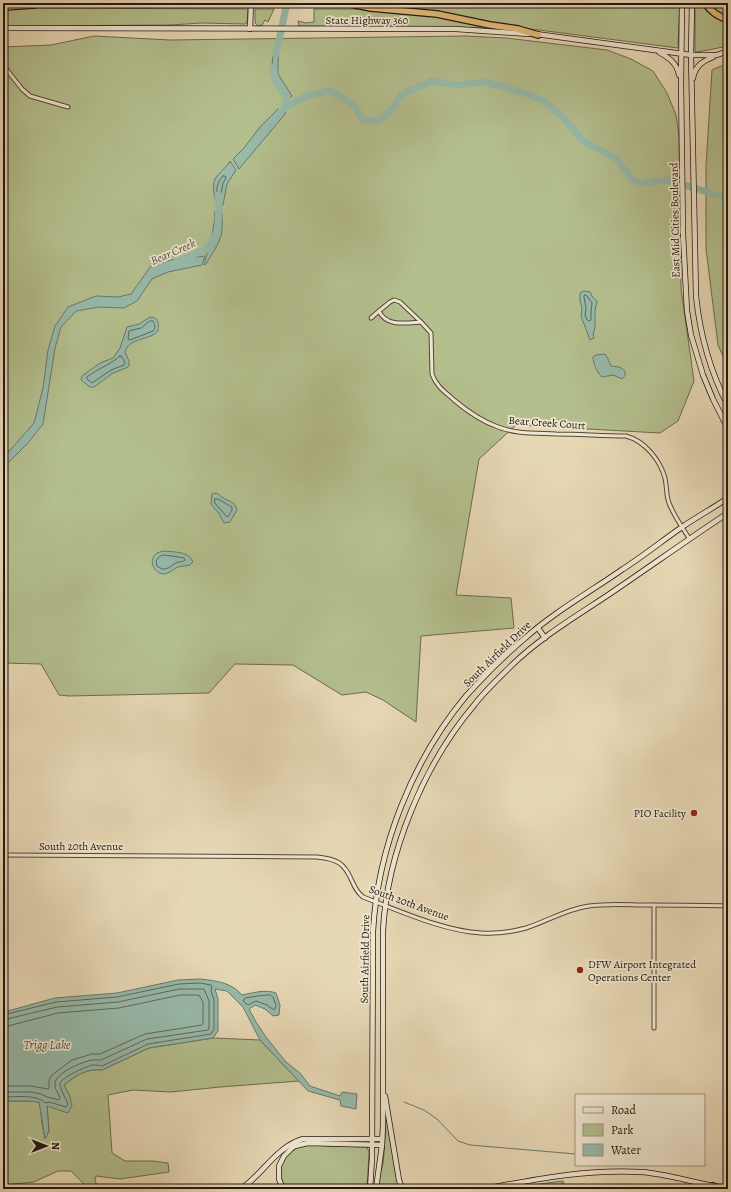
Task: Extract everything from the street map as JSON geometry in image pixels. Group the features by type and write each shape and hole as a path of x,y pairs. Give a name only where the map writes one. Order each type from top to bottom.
{"highway":[{"path":"3,8 41,3"},
{"path":"346,3 371,8 437,14 518,29 538,35"},
{"path":"705,3 712,12 728,20"}],"main road":[{"path":"250,28 251,3"},
{"name":"East Mid Cities Boulevard","path":"682,3 681,83 683,234 686,299 691,335 703,375 712,399 728,429"},
{"name":"East Mid Cities Boulevard","path":"692,3 691,99 696,296 702,337 712,370 728,406"},
{"name":"State Highway 360","path":"3,28 456,29 538,35 691,55 717,55 728,51"},
{"path":"657,51 676,65 681,83"},
{"path":"691,99 695,70 705,60 717,55"},
{"name":"South Airfield Drive","path":"370,1189 372,1142 373,931 376,902 383,864 400,809 410,786 431,747 466,696 525,638 552,616 728,498"},
{"name":"South Airfield Drive","path":"376,1189 382,1145 383,931 385,906 389,883 402,838 420,792 443,748 458,725 475,703 513,664 545,638 689,538 728,513"},
{"path":"538,628 545,638"},
{"path":"383,1078 399,1180 402,1189"},
{"path":"241,1189 285,1148 296,1141 303,1139 372,1142 382,1145"},
{"path":"283,1189 279,1179 280,1166 284,1156 295,1146 308,1143 372,1142 382,1139"},
{"path":"471,1189 486,1189 574,1174 615,1172 642,1172 665,1175 716,1188 728,1188"}],"street":[{"path":"3,65 22,89 30,96 68,107"},
{"name":"Bear Creek Court","path":"370,318 390,302 396,300 404,305 431,333 432,374 434,380 456,402 471,414 498,428 520,432 626,436 638,440 657,461 662,470 669,502 674,516 689,538"},
{"path":"379,311 383,318 391,322 421,322"},
{"name":"South 20th Avenue","path":"3,855 329,858 335,860 348,872 358,893 363,897 385,906 454,929 468,932 503,932 527,927 572,909 605,904 728,906"},
{"path":"654,905 654,1028"}],"green space":[{"path":"460,3 680,3 679,47 500,25 399,9 398,7"},
{"path":"695,3 703,3 728,22 728,46 695,51"},
{"path":"709,3 728,3 728,17 717,12"},
{"path":"3,9 248,9 247,23 245,24 202,23 170,25 3,26"},
{"path":"255,9 274,9 268,22 265,20 262,25 258,26 255,23"},
{"path":"314,9 353,9 428,15 481,25 481,28 299,26 298,21 306,23 314,22"},
{"path":"94,36 170,40 465,36 506,38 607,50 631,59 653,71 667,93 676,115 679,136 681,289 694,381 678,421 660,433 516,425 479,459 456,595 511,598 514,628 421,636 416,722 383,700 366,692 342,695 293,665 235,664 209,693 69,696 59,695 41,664 3,663 3,47 51,45"},
{"path":"728,63 728,367 718,345 706,249 706,166 712,70"},
{"path":"213,1038 260,1040 299,1081 171,1092 133,1090 108,1095 112,1153 125,1161 153,1161 168,1163 169,1172 120,1179 96,1176 95,1180 98,1189 89,1189 71,1171 58,1171 34,1182 3,1185 3,1101 40,1102 45,1138 49,1131 47,1106 70,1097 64,1085 77,1076 86,1071 102,1070 149,1048"},
{"path":"386,1116 401,1189 378,1189 384,1158"},
{"path":"304,1145 367,1147 369,1152 367,1189 286,1189 281,1178 282,1161 294,1148"},
{"path":"563,1181 564,1183 546,1189 501,1189"}],"water":[{"path":"275,45 279,47 278,74 292,96 288,99 273,74 272,64"},
{"path":"278,109 286,113 239,169 233,159 244,148 260,127"},
{"path":"230,161 236,170 227,184 223,205 216,203 214,182 217,176"},
{"path":"215,211 222,213 222,233 220,240 204,265 213,232"},
{"path":"205,256 202,265 168,272 152,279 137,301 124,308 99,307 76,311 61,327 55,348 43,424 28,443 3,468 3,458 34,423 43,388 48,350 55,326 68,307 96,296 118,297 131,294 151,266 171,260"},
{"path":"584,291 590,292 593,298 597,301 595,311 595,328 593,334 594,338 590,340 581,316 582,308 580,293"},
{"path":"150,317 157,320 158,331 150,336 135,341 127,347 125,352 129,361 129,366 113,373 94,387 90,387 81,380 82,376 100,363 113,358 120,348 127,327 139,324"},
{"path":"605,354 611,366 620,367 623,369 625,375 622,379 613,375 602,377 598,373 593,357 596,355"},
{"path":"216,493 236,507 237,510 230,522 224,523 218,512 211,504 212,494"},
{"path":"163,551 185,554 191,558 193,562 190,565 178,567 167,573 160,573 154,568 152,562 157,553"},
{"name":"Trigg Lake","path":"200,979 228,985 233,987 242,995 263,991 276,993 280,1005 279,1015 273,1016 265,1009 255,1005 249,1009 266,1037 286,1062 300,1073 310,1086 340,1096 342,1092 357,1094 356,1109 341,1106 340,1100 308,1091 260,1040 243,1007 227,991 215,989 218,999 218,1031 213,1038 149,1048 102,1070 86,1071 77,1076 64,1085 70,1097 72,1106 68,1113 47,1106 49,1131 45,1139 39,1102 3,1101 3,1011 4,1012 55,998 117,993 178,980"}],"waterway":[{"path":"276,54 287,3"},
{"path":"273,68 276,83 287,97 285,107"},
{"path":"276,118 285,107 307,96 330,91 353,104 363,120 379,121 393,108 402,94 432,81 458,85 484,82 509,88 543,100 565,119 583,141 617,159 632,180 642,183 668,180 728,199"},
{"name":"Bear Creek","path":"218,195 218,221"},
{"name":"Bear Creek","path":"176,262 207,249 215,235"},
{"path":"404,1102 424,1110 437,1119 458,1141 470,1145 575,1154"}],"place":[{"name":"PIO Facility","path":"694,813"},
{"name":"DFW Airport Integrated Operations Center","path":"580,970"}]}
